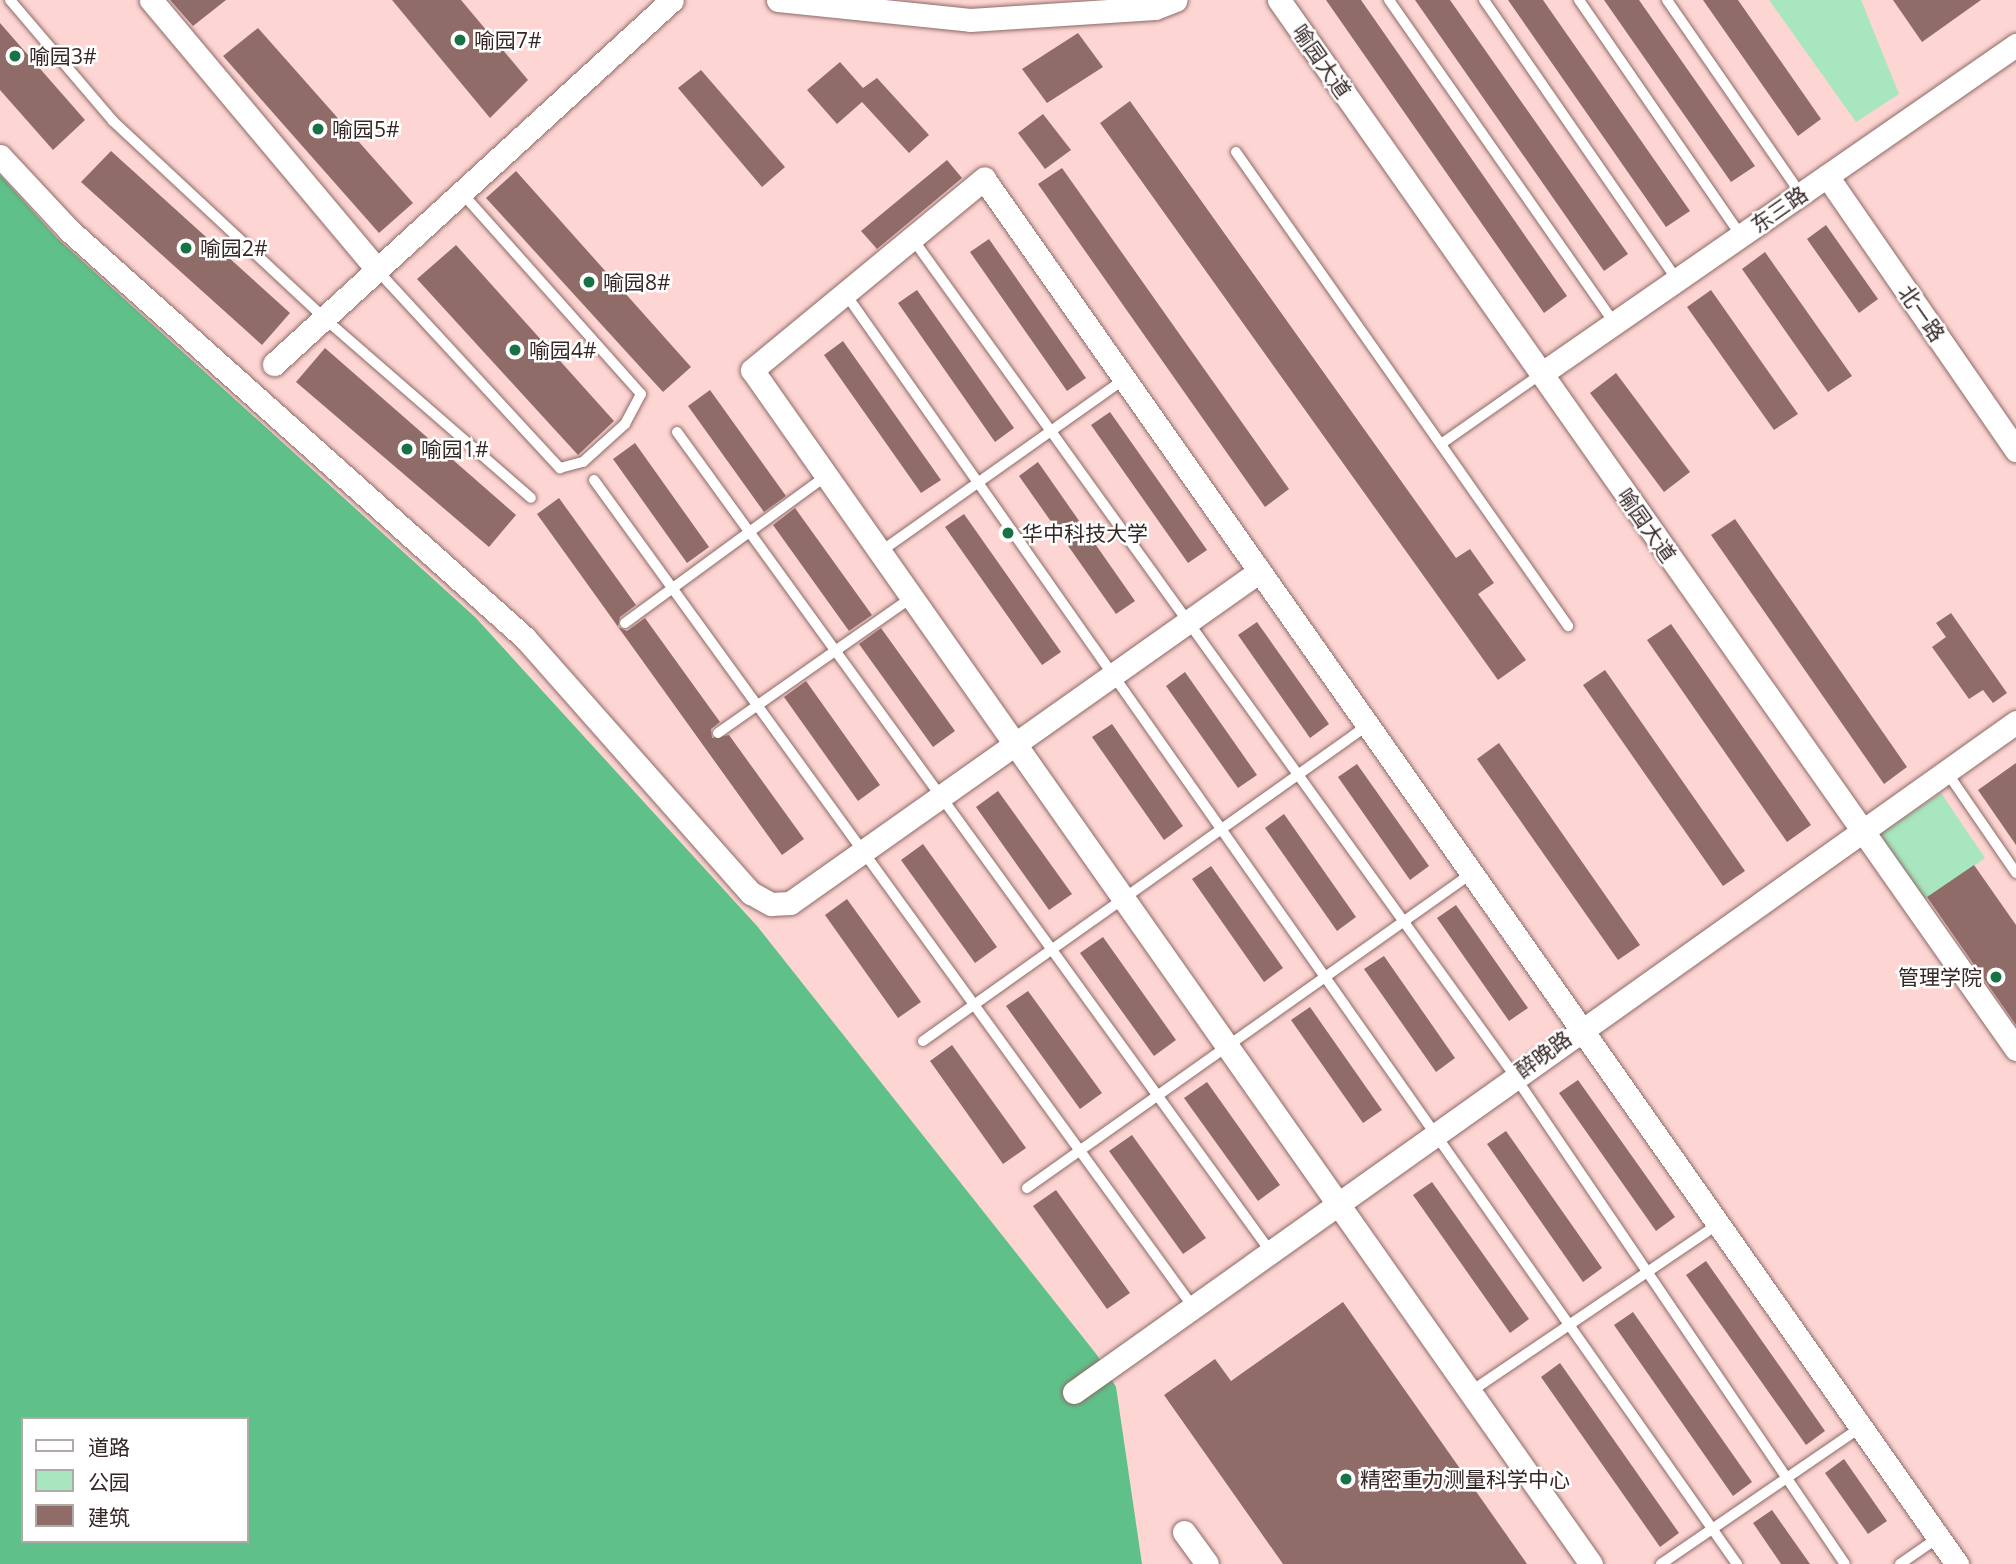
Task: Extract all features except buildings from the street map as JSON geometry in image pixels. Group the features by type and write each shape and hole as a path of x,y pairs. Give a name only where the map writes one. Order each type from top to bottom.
{"street":[{"path":"151,0 377,270"},
{"path":"274,365 672,0"},
{"path":"778,0 850,4 970,20 1036,9 1155,8 1176,0"},
{"name":"喻园大道","path":"1279,0 2016,1049"},
{"path":"1295,0 1298,27"},
{"name":"东三路","path":"1541,374 2016,45"},
{"path":"0,156 70,231 525,638 751,893 771,904 790,903 1260,572"},
{"name":"北一路","path":"1827,176 2016,450"},
{"path":"1591,1564 752,370 984,179 1957,1564"},
{"name":"醉晚路","path":"1074,1392 1580,1027 2016,722"},
{"path":"1184,1532 1207,1564"}],"lane":[{"path":"10,0 113,121 324,318 531,498"},
{"path":"1389,0 1614,323"},
{"path":"1484,0 1677,280"},
{"path":"1579,0 1741,236"},
{"path":"1667,0 1801,194"},
{"path":"1236,152 1568,626"},
{"path":"377,270 561,468 583,462 625,424 642,394 461,192"},
{"path":"912,238 1514,1075 1845,1564"},
{"path":"845,293 1737,1564"},
{"path":"1441,444 1541,374"},
{"path":"880,552 1124,379"},
{"path":"677,432 1270,1251"},
{"path":"625,623 826,476"},
{"path":"594,480 1193,1307"},
{"path":"718,733 912,597"},
{"path":"923,1041 1368,725"},
{"path":"1946,771 2016,873"},
{"path":"1027,1188 1472,873"},
{"path":"1470,1392 1718,1224"},
{"path":"1661,1564 1861,1427"},
{"path":"1900,1564 1939,1537"}],"shaded area":[{"name":"华中科技大学","path":"0,0 2016,0 2016,1564 393,1564 0,1066"}],"green space":[{"path":"1769,0 1861,0 1899,94 1856,122"},
{"path":"0,175 57,238 475,617 757,926 1097,1355 1116,1387 1142,1564 0,1564"},
{"path":"1941,793 1985,858 1924,900 1877,836"}],"place":[{"name":"喻园7#","path":"460,40"},
{"name":"喻园3#","path":"15,56"},
{"name":"喻园5#","path":"318,129"},
{"name":"喻园2#","path":"186,248"},
{"name":"喻园8#","path":"589,282"},
{"name":"喻园4#","path":"515,350"},
{"name":"喻园1#","path":"407,449"},
{"name":"华中科技大学","path":"1008,533"},
{"name":"管理学院","path":"1996,977"},
{"name":"精密重力测量科学中心","path":"1346,1479"}]}
